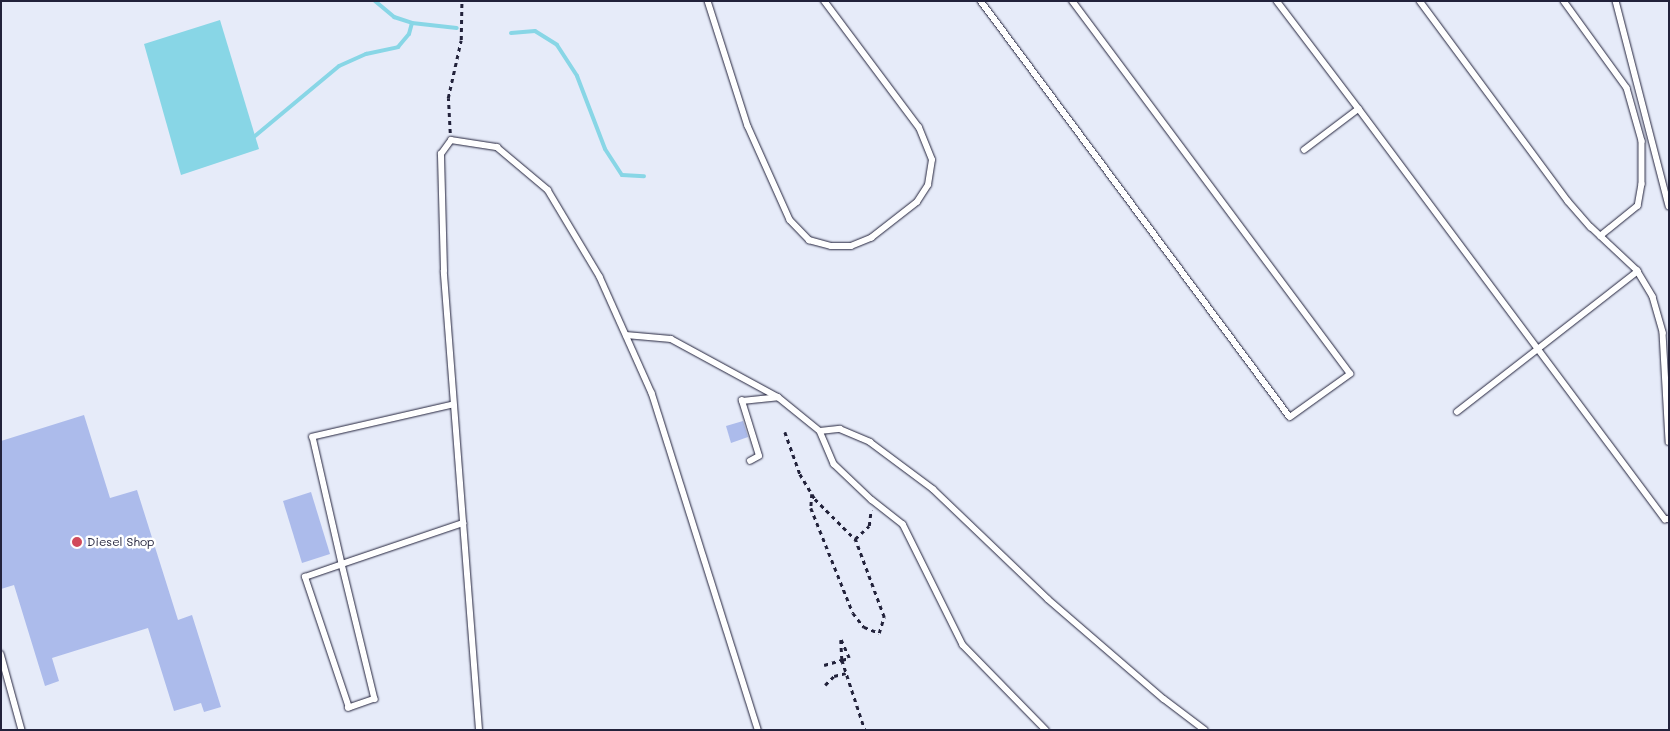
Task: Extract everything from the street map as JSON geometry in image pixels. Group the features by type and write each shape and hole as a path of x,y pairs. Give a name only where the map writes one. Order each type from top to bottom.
{"lane":[{"path":"708,1 748,126 790,220 809,240 831,246 851,246 871,238 917,202 928,185 932,160 919,128 824,1"},
{"path":"981,1 1290,417 1350,374 1072,1"},
{"path":"1278,1 1665,519 1669,519"},
{"path":"1420,1 1568,201 1638,271 1661,315 1669,442"},
{"path":"1564,1 1627,88 1642,141 1642,184 1638,206 1601,236"},
{"path":"1616,1 1669,206"},
{"path":"1305,150 1359,109"},
{"path":"479,730 453,406 441,154 451,140 497,147 548,190 600,277 652,393 758,730"},
{"path":"1457,412 1638,271"},
{"path":"626,335 671,338 778,396 820,431 834,464 872,500 903,524 963,645 1046,730"},
{"path":"750,462 759,456 742,401 778,396"},
{"path":"453,406 313,437 342,564 375,699 349,708 305,577 342,564 463,523"},
{"path":"820,431 840,429 870,442 933,489 1048,599 1164,699 1205,730"},
{"path":"1,654 22,730"}],"path":[{"path":"451,140 448,98 461,40 462,1"},
{"path":"785,432 800,474 812,494 855,539 884,617 879,633 864,627 853,614 811,508 812,494"},
{"path":"855,539 869,526 872,500"},
{"path":"824,665 842,660 849,658 844,643 839,640 842,660 865,730"},
{"path":"825,685 834,676 846,673"}],"shaded area":[{"path":"1,1 1669,1 1669,730 1,730"}],"water":[{"path":"220,20 259,149 181,175 144,44"}],"building":[{"name":"Diesel Shop","path":"84,415 110,498 137,490 178,620 192,615 221,707 204,712 201,703 174,711 148,628 52,658 59,681 45,686 14,585 1,589 1,441"},
{"path":"743,421 748,437 731,443 726,426"},
{"path":"311,492 330,554 302,563 283,501"}],"waterway":[{"path":"375,1 394,17 412,23 457,28"},
{"path":"255,136 339,66 366,54 398,47 409,34 412,23"},
{"path":"511,33 535,31 557,45 577,76 605,149 622,175 644,176"}],"place":[{"name":"Diesel Shop","path":"77,542"}]}
